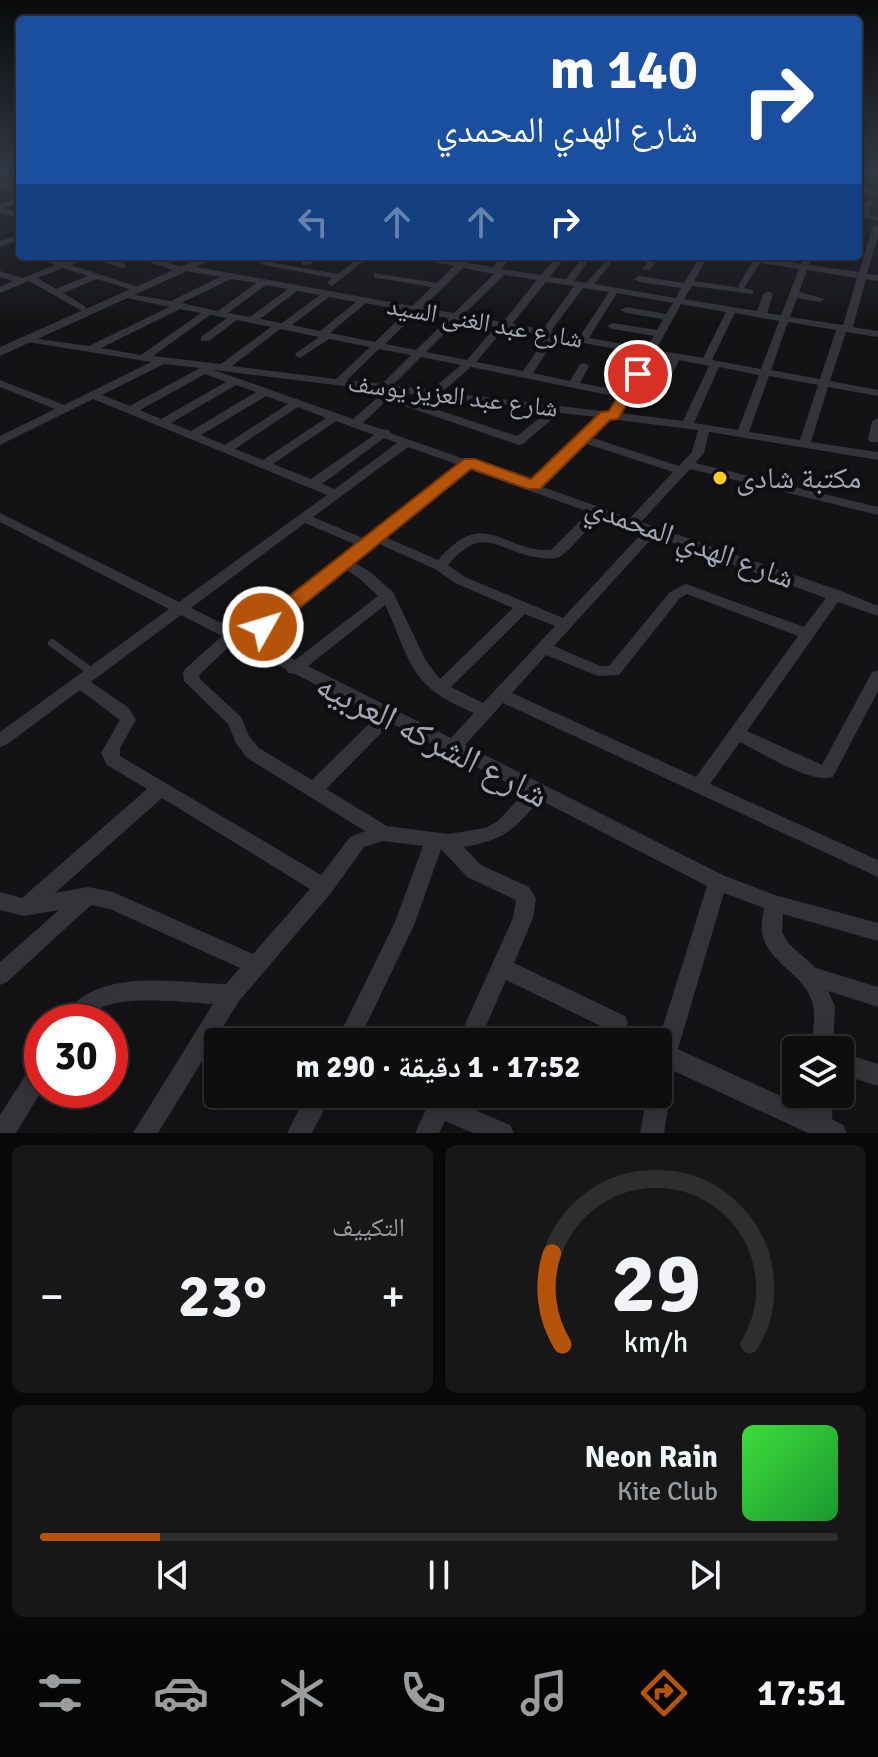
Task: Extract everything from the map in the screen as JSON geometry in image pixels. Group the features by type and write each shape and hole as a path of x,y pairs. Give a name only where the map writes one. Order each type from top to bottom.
{"street":[{"path":"804,445 863,276 877,225"},
{"path":"862,242 871,243"},
{"path":"47,260 175,305 626,395"},
{"path":"0,290 75,260"},
{"path":"105,260 122,265"},
{"name":"شارع عبد الغنى السيد","path":"152,260 181,269 878,393"},
{"path":"181,269 196,260"},
{"path":"0,352 204,260"},
{"path":"305,263 311,260"},
{"path":"224,367 324,293 361,260"},
{"path":"432,260 878,334"},
{"path":"340,381 466,260"},
{"path":"357,422 459,317 505,260"},
{"path":"434,393 469,364 559,260"},
{"path":"568,283 585,260"},
{"path":"647,268 653,260"},
{"path":"534,485 610,415 626,395 702,260"},
{"path":"639,279 746,289 757,260 878,278"},
{"path":"742,434 806,260"},
{"path":"526,375 549,334 584,286 607,263"},
{"path":"263,264 340,277"},
{"path":"0,274 26,279 82,308"},
{"path":"377,275 439,286"},
{"path":"55,293 96,276"},
{"path":"89,350 229,276"},
{"path":"220,314 264,282"},
{"path":"252,320 295,288"},
{"path":"0,345 82,308 132,290"},
{"path":"582,340 614,291"},
{"path":"761,315 768,294"},
{"path":"793,294 820,299"},
{"path":"300,355 364,300"},
{"path":"626,310 670,317"},
{"path":"687,425 732,310"},
{"path":"143,358 208,312"},
{"path":"205,339 235,317"},
{"path":"612,326 660,334"},
{"name":"شارع عبد العزيز يوسف","path":"28,339 143,358 340,381 388,390 687,425 878,456"},
{"path":"654,401 675,357"},
{"path":"0,441 163,360"},
{"name":"شارع الهدي المحمدي","path":"185,363 534,485 878,611"},
{"path":"573,385 584,366"},
{"path":"131,410 205,370"},
{"path":"162,423 235,381"},
{"path":"0,383 65,409"},
{"path":"388,390 519,441 557,409"},
{"path":"193,435 265,392"},
{"path":"93,395 336,494"},
{"path":"227,449 297,403"},
{"path":"264,465 336,416"},
{"path":"874,439 878,421"},
{"path":"633,522 685,468 703,440 704,428"},
{"path":"313,484 385,432"},
{"path":"583,439 685,468 878,511"},
{"path":"0,741 408,441"},
{"path":"469,463 344,563 195,669 192,681 235,721 242,739 253,753 383,833 441,841 469,840 504,827 536,792"},
{"path":"440,566 463,543 481,538 536,554 555,554 598,510"},
{"name":"شارع الشركه العربيه","path":"0,517 718,882 774,903 878,932"},
{"path":"303,518 440,566 460,580 565,625"},
{"path":"452,748 653,529"},
{"path":"344,563 367,574 388,595 429,677 441,688 485,711"},
{"path":"544,648 598,671 613,671 675,595 686,589 808,634"},
{"path":"699,786 836,594"},
{"path":"294,669 388,595"},
{"path":"441,688 523,607"},
{"path":"736,733 814,770 827,772 878,676"},
{"path":"86,678 128,720 125,730 113,744 110,753 113,760 324,887"},
{"path":"501,695 878,869"},
{"path":"313,790 388,716"},
{"path":"24,907 160,789"},
{"path":"145,1133 253,964 324,887 357,842 383,833"},
{"path":"441,841 474,871 522,893 526,899 523,918 474,1028"},
{"path":"354,1028 441,841"},
{"path":"672,1032 718,882"},
{"path":"0,901 24,907 88,896 113,901 253,964"},
{"path":"0,975 88,896"},
{"path":"774,903 772,933 781,950 810,976 824,1006 823,1036"},
{"path":"501,967 617,1023"},
{"path":"810,976 878,997"},
{"path":"90,1004 119,993 231,994"},
{"path":"672,1058 825,1131"},
{"path":"854,1067 878,1075"},
{"path":"2,1133 24,1098"},
{"path":"299,1133 312,1108"},
{"path":"427,1133 438,1108"},
{"path":"457,1108 502,1133"},
{"path":"652,1133 656,1108"},
{"path":"823,1108 825,1131"}],"lane":[{"path":"52,643 86,678"}],"place":[{"name":"مكتبة شادى","path":"720,478"}],"route":[{"path":"263,627 469,463 534,485 607,415 613,416 638,374"}]}
